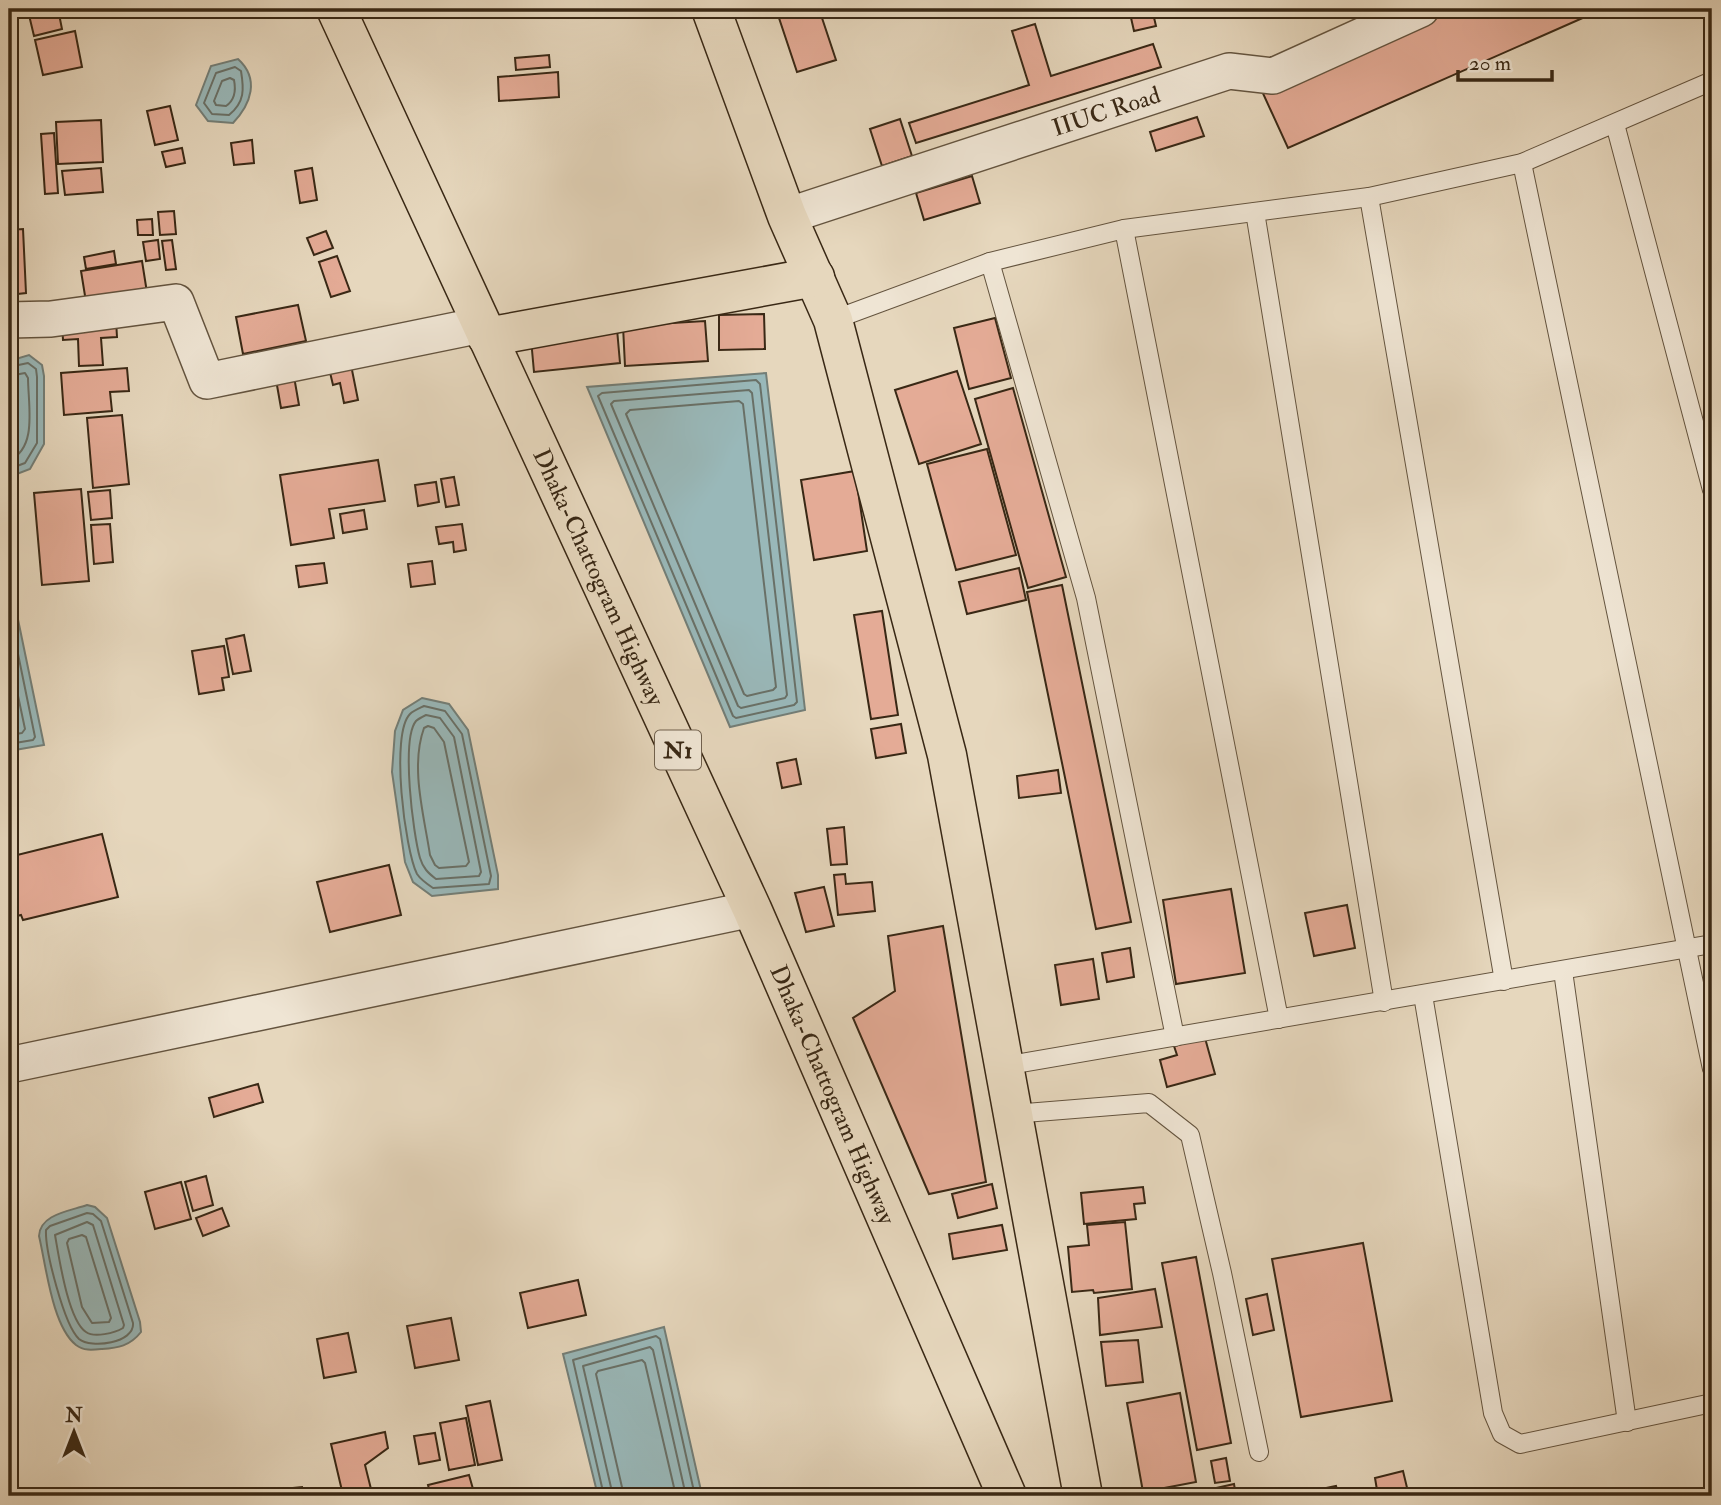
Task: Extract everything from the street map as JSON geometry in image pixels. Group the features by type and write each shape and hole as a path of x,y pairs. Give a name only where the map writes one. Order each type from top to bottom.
{"highway":[{"name":"Dhaka-Chattogram Highway","path":"336,9 752,909 1007,1496"},
{"path":"711,9 787,216 833,320 947,755 1083,1496"},
{"path":"484,331 815,277"}],"street":[{"name":"IIUC Road","path":"787,216 1229,71 1272,76 1421,9"},
{"path":"9,320 51,319 176,302 207,381 484,331"},
{"path":"9,1065 752,909"}],"lane":[{"path":"833,320 990,262 1124,229 1369,197 1522,163 1712,81"},
{"path":"1615,124 1712,490"},
{"path":"1522,163 1712,1069"},
{"path":"1369,197 1504,981"},
{"path":"1255,212 1384,1002"},
{"path":"1124,229 1279,1019"},
{"path":"990,262 1086,598 1175,1037"},
{"path":"1004,1066 1712,944"},
{"path":"1563,971 1626,1422"},
{"path":"1423,995 1493,1413 1502,1434 1520,1444 1712,1403"},
{"path":"1013,1114 1149,1103 1190,1135 1223,1273 1259,1452"}],"water":[{"path":"238,59 245,67 251,83 248,100 233,123 208,121 196,105 211,66"},
{"path":"29,355 42,365 44,376 44,444 30,469 9,477 9,361"},
{"path":"766,373 805,710 730,727 587,387"},
{"path":"9,576 44,745 9,751"},
{"path":"422,698 449,704 468,730 498,875 498,889 432,896 413,882 405,862 392,772 395,731 403,710"},
{"path":"87,1205 95,1207 107,1218 140,1322 141,1332 133,1340 108,1349 88,1350 76,1345 68,1336 56,1310 39,1236 50,1218"},
{"path":"664,1327 702,1495 598,1496 563,1354"}],"building":[{"path":"58,9 62,29 34,36 29,15"},
{"path":"776,9 819,9 836,60 797,72"},
{"path":"1129,9 1152,9 1156,26 1134,31"},
{"path":"1443,9 1603,9 1288,148 1261,89"},
{"path":"1035,24 1051,76 1153,44 1161,67 916,143 909,123 1029,85 1012,31"},
{"path":"75,31 82,67 43,75 35,40"},
{"path":"549,55 550,67 516,70 515,58"},
{"path":"558,72 559,97 499,101 498,77"},
{"path":"170,106 178,140 155,145 147,111"},
{"path":"1197,117 1204,136 1156,151 1150,132"},
{"path":"900,119 912,156 882,166 870,129"},
{"path":"101,120 103,162 58,164 56,122"},
{"path":"54,133 58,193 45,194 41,134"},
{"path":"252,140 254,163 234,165 231,143"},
{"path":"182,148 185,163 166,167 162,152"},
{"path":"101,168 103,192 65,195 62,171"},
{"path":"312,168 317,200 300,203 295,171"},
{"path":"972,176 980,203 924,220 916,193"},
{"path":"174,211 176,234 160,235 158,212"},
{"path":"152,219 153,235 138,235 137,220"},
{"path":"23,229 26,293 9,295 9,230"},
{"path":"326,231 333,248 314,255 307,238"},
{"path":"158,240 160,259 146,261 143,242"},
{"path":"172,240 176,269 166,270 162,241"},
{"path":"114,251 116,264 86,269 84,257"},
{"path":"337,256 350,291 331,297 319,262"},
{"path":"142,261 148,299 87,308 81,271"},
{"path":"298,305 306,341 243,354 236,317"},
{"path":"764,314 765,349 719,350 719,315"},
{"path":"995,318 1011,378 969,389 954,328"},
{"path":"116,320 117,337 101,338 103,365 79,366 78,339 63,340 62,323"},
{"path":"705,321 708,361 625,366 623,326"},
{"path":"617,329 620,363 534,372 531,339"},
{"path":"350,360 358,400 344,403 340,383 333,385 328,364"},
{"path":"127,368 129,391 110,392 112,411 64,415 61,373"},
{"path":"293,371 299,405 281,408 275,374"},
{"path":"957,371 981,444 919,464 895,390"},
{"path":"1013,388 1066,577 1028,588 975,399"},
{"path":"122,415 129,484 93,488 87,418"},
{"path":"987,449 1016,555 956,570 927,464"},
{"path":"378,460 385,501 329,509 334,538 291,545 280,475"},
{"path":"855,471 867,551 814,560 801,480"},
{"path":"454,477 459,505 446,507 441,479"},
{"path":"436,482 439,502 418,506 415,485"},
{"path":"81,489 89,581 42,585 34,493"},
{"path":"110,490 112,518 91,520 88,492"},
{"path":"364,510 367,529 343,533 340,514"},
{"path":"110,524 113,562 94,564 91,525"},
{"path":"462,524 466,550 454,552 453,542 439,544 436,527"},
{"path":"432,561 435,584 411,587 408,564"},
{"path":"324,563 327,583 299,587 296,566"},
{"path":"1019,568 1026,600 967,614 959,582"},
{"path":"1062,585 1131,922 1096,929 1027,592"},
{"path":"882,611 898,715 871,719 854,615"},
{"path":"244,635 251,671 233,674 226,639"},
{"path":"224,646 229,677 222,678 224,690 199,694 192,651"},
{"path":"901,724 906,753 876,758 871,729"},
{"path":"796,759 801,784 782,788 777,763"},
{"path":"1058,770 1061,793 1019,798 1017,776"},
{"path":"844,827 847,864 831,865 827,829"},
{"path":"102,834 118,897 23,920 21,915 9,918 9,857"},
{"path":"389,865 401,915 330,932 317,882"},
{"path":"845,874 846,884 872,882 875,911 838,915 834,875"},
{"path":"824,887 834,926 806,932 795,893"},
{"path":"1231,889 1245,973 1176,984 1163,900"},
{"path":"1347,905 1355,948 1314,956 1305,913"},
{"path":"943,926 986,1182 929,1194 853,1018 895,991 888,936"},
{"path":"1130,948 1134,977 1107,982 1102,953"},
{"path":"1093,959 1099,999 1061,1005 1055,965"},
{"path":"1205,1038 1215,1074 1167,1087 1160,1060 1177,1055 1174,1046"},
{"path":"258,1084 263,1102 214,1117 209,1098"},
{"path":"206,1176 213,1205 193,1211 185,1182"},
{"path":"181,1182 191,1219 155,1229 145,1192"},
{"path":"992,1184 997,1208 958,1218 952,1194"},
{"path":"1143,1187 1145,1203 1134,1204 1136,1219 1084,1224 1081,1193"},
{"path":"222,1208 229,1226 203,1236 196,1218"},
{"path":"1125,1222 1132,1289 1072,1292 1068,1247 1089,1245 1087,1225"},
{"path":"1002,1225 1007,1250 953,1259 949,1234"},
{"path":"1363,1243 1392,1401 1301,1417 1272,1259"},
{"path":"1196,1257 1231,1443 1197,1450 1162,1263"},
{"path":"578,1280 586,1315 528,1328 520,1293"},
{"path":"1155,1289 1162,1327 1100,1335 1098,1298"},
{"path":"1267,1294 1274,1330 1253,1335 1246,1299"},
{"path":"451,1318 459,1360 415,1368 407,1326"},
{"path":"348,1333 356,1372 324,1378 317,1339"},
{"path":"1138,1340 1143,1382 1106,1386 1101,1342"},
{"path":"1180,1393 1196,1482 1143,1492 1127,1403"},
{"path":"490,1401 502,1460 478,1465 466,1406"},
{"path":"466,1418 475,1465 449,1470 440,1423"},
{"path":"385,1432 388,1448 365,1465 371,1489 343,1495 331,1444"},
{"path":"435,1433 440,1460 419,1464 414,1436"},
{"path":"1226,1458 1230,1481 1215,1483 1211,1461"},
{"path":"1403,1471 1409,1496 1378,1496 1375,1478"},
{"path":"469,1475 475,1496 431,1496 428,1485"},
{"path":"1234,1484 1236,1496 1217,1496 1216,1488"},
{"path":"1336,1486 1339,1496 1308,1496 1307,1492"},
{"path":"302,1487 303,1496 252,1496 251,1492"},
{"path":"1198,1489 1200,1496 1165,1496"}]}
